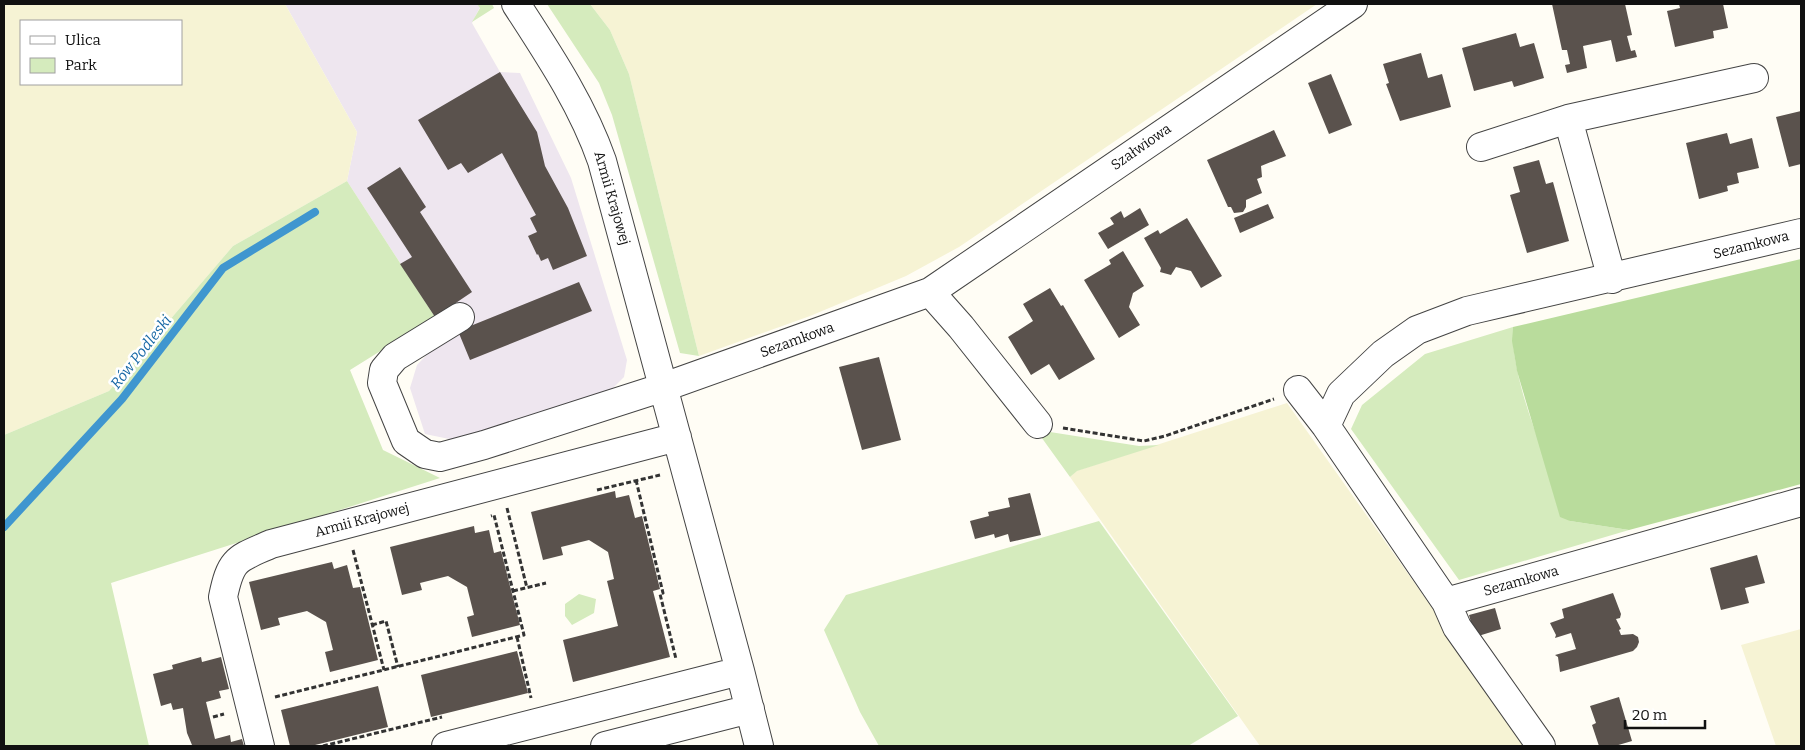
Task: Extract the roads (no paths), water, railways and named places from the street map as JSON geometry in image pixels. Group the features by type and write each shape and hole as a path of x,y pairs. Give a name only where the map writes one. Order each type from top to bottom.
{"street":[{"name":"Armii Krajowej","path":"516,4 572,91 593,134 678,437 759,746"},
{"name":"Szałwiowa","path":"930,292 1353,4"},
{"path":"1481,147 1568,119 1754,78"},
{"path":"1568,119 1612,279"},
{"name":"Sezamkowa","path":"1326,426 1340,394 1383,354 1417,330 1467,312 1801,233"},
{"name":"Sezamkowa","path":"460,317 396,357 384,370 382,383 406,440 425,454 440,457 664,388 930,292"},
{"path":"930,292 962,327 1038,424"},
{"path":"1298,390 1326,426 1446,602 1457,627 1541,746"},
{"name":"Armii Krajowej","path":"260,746 223,597 228,573 237,559 271,544 678,437"},
{"name":"Sezamkowa","path":"1446,602 1801,502"},
{"path":"446,746 740,671"},
{"path":"605,746 750,709"}],"waterway":[{"name":"Rów Podleski","path":"4,527 122,399 223,268 315,212"}]}
